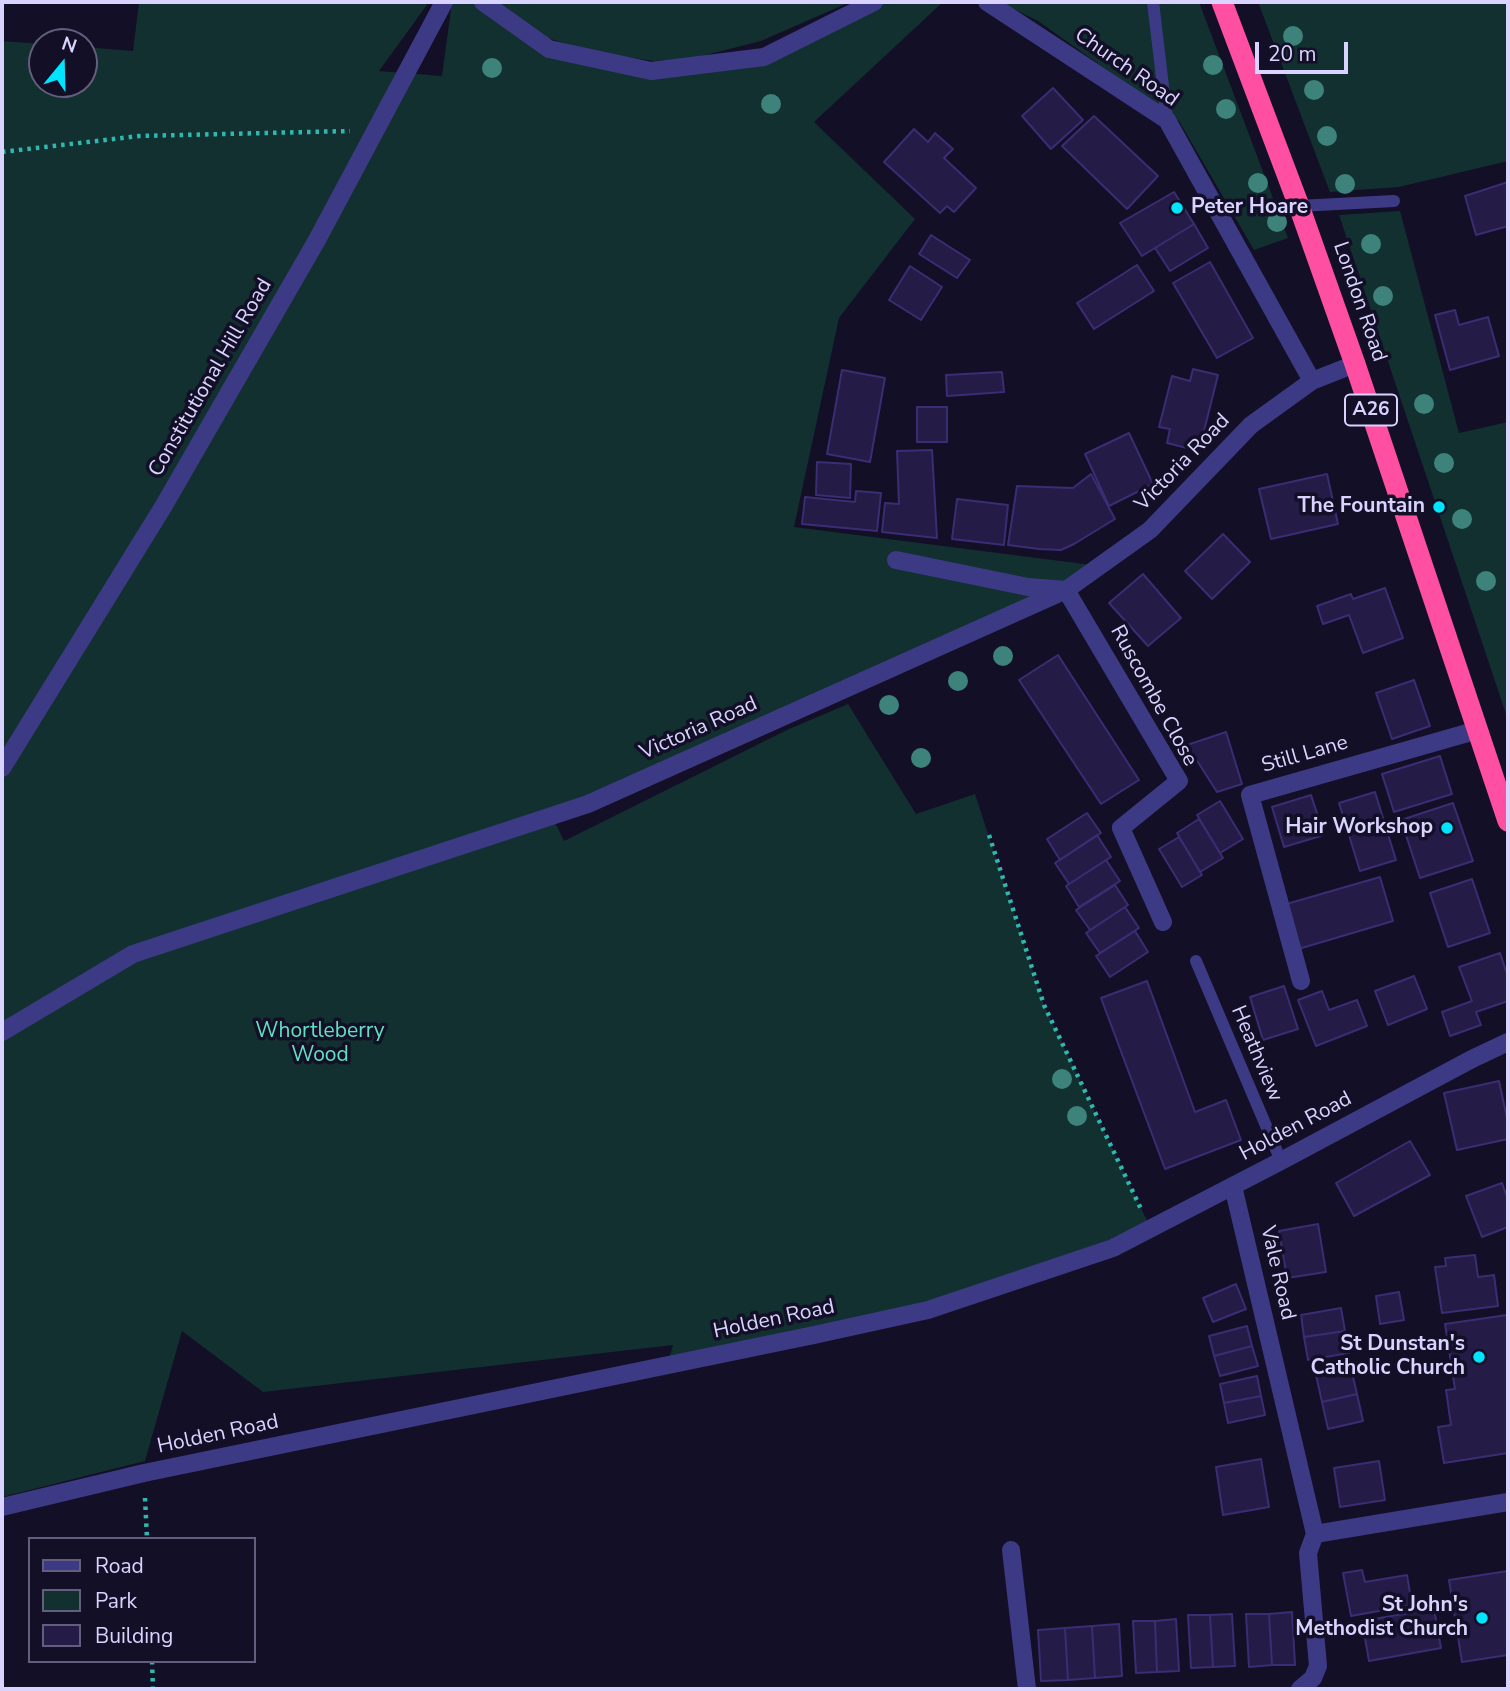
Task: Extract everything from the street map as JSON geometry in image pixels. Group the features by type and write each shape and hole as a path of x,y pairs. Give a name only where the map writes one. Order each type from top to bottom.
{"highway":[{"name":"London Road","path":"1222,2 1355,364 1508,821"}],"street":[{"name":"Constitutional Hill Road","path":"2,768 163,507 317,240 443,2"},
{"path":"483,2 549,49 651,71 764,57 874,2"},
{"name":"Church Road","path":"987,2 1167,120 1312,381"},
{"name":"Victoria Road","path":"2,1032 133,954 588,804 1066,590 1150,530 1251,425 1312,381 1355,364"},
{"path":"896,560 1028,587 1066,590"},
{"name":"Ruscombe Close","path":"1066,590 1179,781 1121,828 1163,922"},
{"name":"Still Lane","path":"1301,981 1250,794 1478,730"},
{"name":"Holden Road","path":"2,1507 144,1473 928,1310 1113,1248 1508,1042"},
{"name":"Vale Road","path":"1233,1186 1315,1534 1308,1553 1318,1667 1313,1678 1300,1689"},
{"path":"1315,1534 1508,1502"},
{"path":"1012,1549 1027,1689"}],"lane":[{"path":"1153,2 1167,120"},
{"path":"1299,206 1394,201"},
{"name":"Heathview","path":"1196,961 1281,1161"}],"path":[{"path":"2,152 139,136 375,130"},
{"path":"989,835 1044,1005 1151,1229"},
{"path":"144,1473 147,1537"},
{"path":"152,1663 153,1689"}],"green space":[{"name":"Whortleberry Wood","path":"139,2 429,2 379,71 442,76 452,2 483,2 549,49 651,71 768,55 874,2 943,2 814,122 915,219 839,318 794,527 1100,566 588,804 549,810 564,841 789,729 848,704 916,814 975,794 1044,1005 1151,1229 928,1310 667,1365 673,1345 263,1392 182,1331 145,1461 2,1497 2,41 28,43 28,98 98,98 98,48 133,51"},
{"path":"493,2 850,2 761,41 690,59 654,61 592,52 535,34"},
{"path":"999,2 1199,2 1288,238 1254,250 1179,121 1038,21"},
{"path":"1258,2 1508,2 1508,161 1399,187 1330,192"},
{"path":"1400,211 1459,433 1508,422 1508,720 1339,215"}],"building":[{"path":"1053,88 1083,120 1051,149 1022,116"},
{"path":"1094,116 1158,176 1127,209 1062,146"},
{"path":"914,129 928,142 935,133 953,149 944,158 976,188 954,212 947,206 940,213 884,162"},
{"path":"1508,182 1508,226 1476,235 1465,196"},
{"path":"1174,192 1194,224 1142,256 1120,223"},
{"path":"1194,224 1208,248 1170,271 1155,248"},
{"path":"931,235 970,260 957,278 919,254"},
{"path":"1210,262 1253,338 1217,358 1173,283"},
{"path":"1137,265 1154,291 1094,329 1077,303"},
{"path":"910,266 942,287 921,320 889,300"},
{"path":"1455,310 1459,325 1488,317 1499,356 1450,370 1435,315"},
{"path":"1193,369 1218,375 1199,451 1167,443 1170,429 1159,427 1172,376 1190,381"},
{"path":"842,370 885,378 870,462 827,454"},
{"path":"1002,372 1004,392 947,396 946,375"},
{"path":"917,407 947,407 947,442 917,442"},
{"path":"1129,433 1153,484 1109,506 1085,454"},
{"path":"932,450 937,538 882,532 885,503 899,504 897,451"},
{"path":"817,462 851,464 850,498 816,495"},
{"path":"1091,474 1115,519 1061,550 1008,545 1017,486 1073,488"},
{"path":"1327,474 1338,524 1271,539 1259,489"},
{"path":"856,491 881,493 877,531 802,524 805,497 855,502"},
{"path":"957,499 1008,505 1004,545 952,539"},
{"path":"1223,534 1250,562 1212,599 1185,571"},
{"path":"1143,574 1181,618 1148,646 1109,603"},
{"path":"1385,588 1403,638 1363,653 1349,615 1323,624 1317,606 1351,594 1353,599"},
{"path":"1058,655 1139,780 1101,804 1019,680"},
{"path":"1414,680 1430,726 1392,739 1376,693"},
{"path":"1226,732 1242,784 1217,792 1187,745"},
{"path":"1440,756 1452,794 1394,812 1382,774"},
{"path":"1375,792 1396,860 1360,871 1339,803"},
{"path":"1311,795 1324,835 1284,847 1272,807"},
{"path":"1220,801 1243,839 1220,853 1197,815"},
{"path":"1453,803 1473,861 1420,878 1401,820"},
{"path":"1087,813 1101,833 1060,860 1047,839"},
{"path":"1199,819 1223,858 1200,872 1177,833"},
{"path":"1097,835 1111,857 1069,884 1055,863"},
{"path":"1179,837 1202,875 1182,887 1159,849"},
{"path":"1106,860 1120,881 1079,907 1066,886"},
{"path":"1380,877 1393,921 1295,950 1283,905"},
{"path":"1472,879 1490,933 1448,947 1430,893"},
{"path":"1115,885 1128,905 1090,930 1076,910"},
{"path":"1125,907 1139,928 1100,953 1086,933"},
{"path":"1135,931 1148,952 1110,977 1096,956"},
{"path":"1500,953 1508,977 1508,1001 1476,1012 1481,1025 1450,1036 1442,1012 1472,1001 1459,967"},
{"path":"1414,976 1427,1009 1388,1025 1375,991"},
{"path":"1147,981 1195,1112 1226,1100 1241,1140 1165,1169 1101,998"},
{"path":"1284,986 1298,1029 1263,1040 1250,997"},
{"path":"1322,991 1329,1010 1357,1000 1367,1026 1316,1046 1298,1000"},
{"path":"1499,1081 1508,1123 1508,1139 1457,1150 1444,1093"},
{"path":"1410,1141 1430,1175 1354,1216 1336,1183"},
{"path":"1502,1183 1508,1200 1508,1227 1482,1237 1466,1196"},
{"path":"1318,1224 1326,1272 1287,1278 1279,1231"},
{"path":"1475,1255 1478,1277 1494,1275 1498,1306 1442,1313 1435,1267 1446,1266 1445,1258"},
{"path":"1236,1284 1246,1309 1213,1322 1203,1298"},
{"path":"1399,1292 1404,1320 1380,1324 1376,1296"},
{"path":"1341,1308 1345,1331 1304,1337 1301,1315"},
{"name":"St Dunstan's Catholic Church","path":"1507,1315 1508,1453 1444,1463 1438,1427 1451,1425 1446,1390 1455,1389 1445,1324"},
{"path":"1247,1326 1252,1346 1214,1356 1209,1336"},
{"path":"1345,1331 1349,1353 1308,1360 1304,1337"},
{"path":"1252,1346 1258,1366 1220,1376 1214,1356"},
{"path":"1351,1368 1357,1394 1322,1402 1316,1375"},
{"path":"1257,1376 1261,1396 1224,1403 1220,1384"},
{"path":"1357,1394 1363,1421 1328,1429 1322,1402"},
{"path":"1261,1396 1265,1415 1228,1423 1224,1403"},
{"path":"1261,1459 1269,1507 1223,1515 1216,1467"},
{"path":"1379,1461 1385,1500 1340,1507 1334,1468"},
{"path":"1362,1570 1365,1582 1407,1575 1412,1605 1351,1616 1343,1573"},
{"name":"St John's Methodist Church","path":"1508,1571 1508,1655 1462,1662 1449,1580"},
{"path":"1434,1609 1441,1648 1369,1661 1362,1621"},
{"path":"1292,1612 1295,1665 1272,1665 1269,1614"},
{"path":"1232,1614 1235,1666 1213,1667 1210,1615"},
{"path":"1246,1614 1269,1614 1272,1665 1249,1667"},
{"path":"1188,1615 1210,1615 1213,1667 1191,1668"},
{"path":"1176,1619 1179,1671 1157,1672 1155,1621"},
{"path":"1133,1621 1155,1621 1157,1672 1136,1673"},
{"path":"1119,1624 1122,1676 1095,1678 1092,1626"},
{"path":"1092,1626 1095,1678 1068,1680 1065,1628"},
{"path":"1065,1628 1068,1680 1041,1681 1038,1630"}],"place":[{"name":"Peter Hoare","path":"1177,208"},
{"name":"The Fountain","path":"1439,507"},
{"name":"Hair Workshop","path":"1447,828"},
{"name":"St Dunstan's Catholic Church","path":"1479,1357"},
{"name":"St John's Methodist Church","path":"1482,1618"}]}
